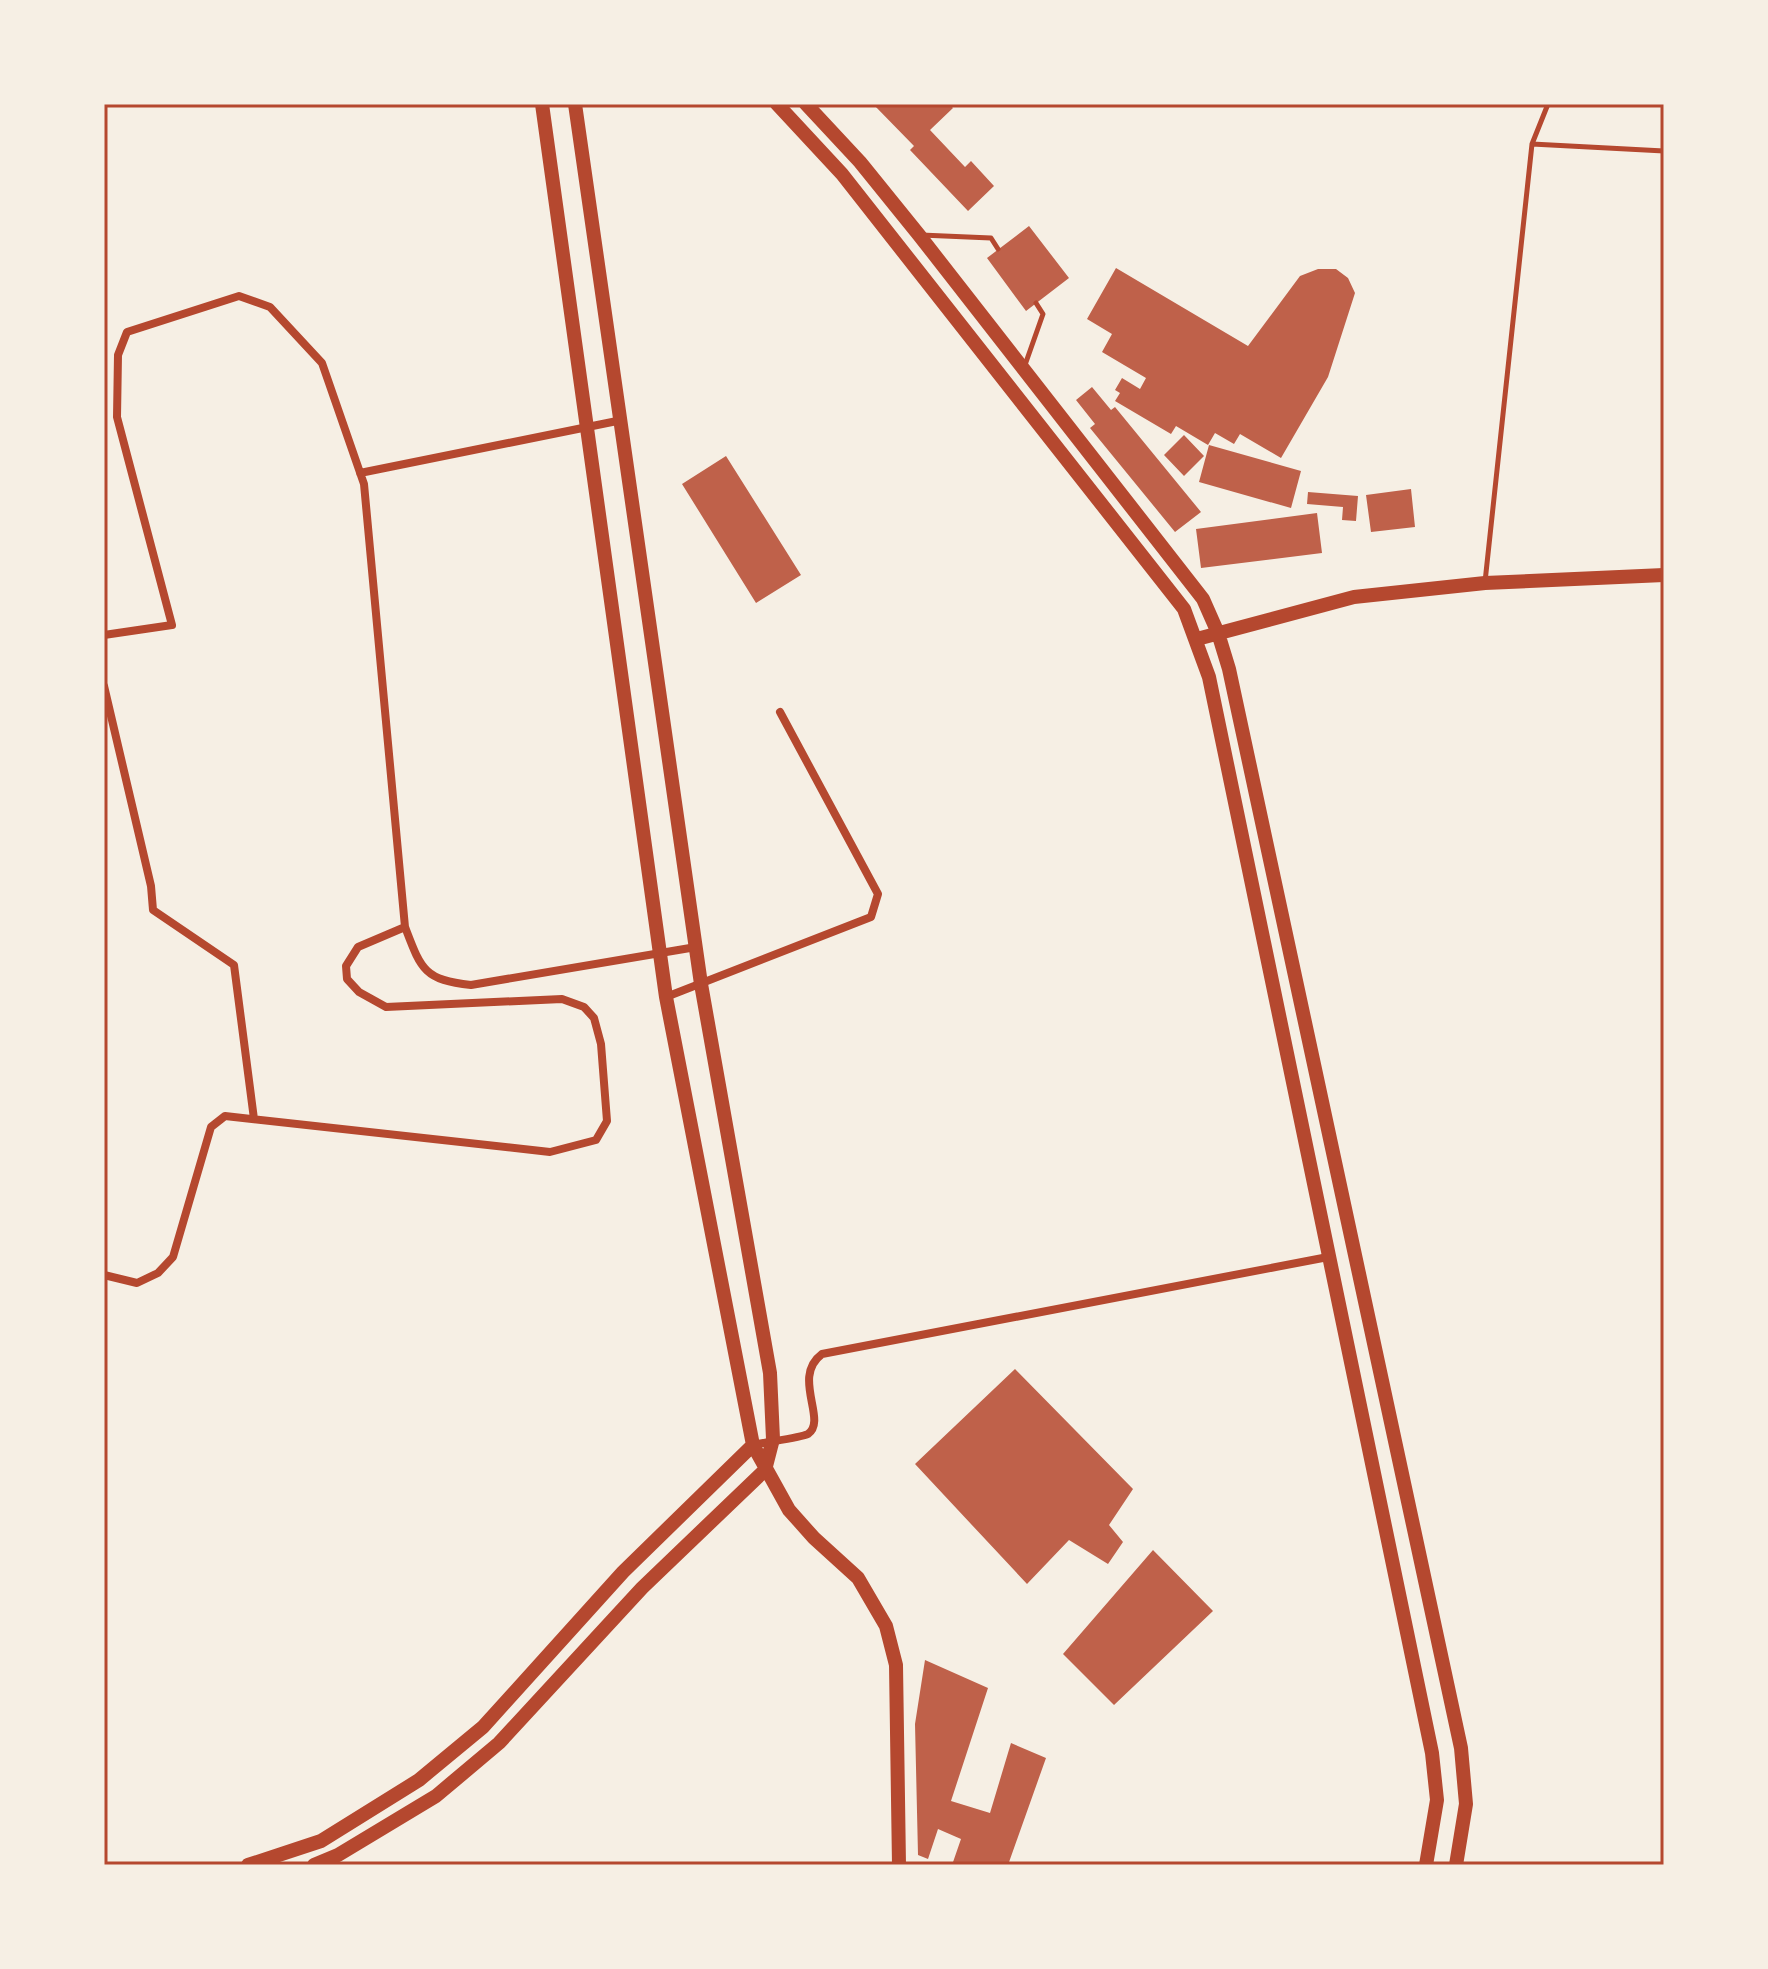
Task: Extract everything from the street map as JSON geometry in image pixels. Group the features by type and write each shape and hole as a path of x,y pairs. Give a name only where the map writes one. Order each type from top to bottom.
{"street":[{"path":"542,104 666,997 753,1445 789,1510 858,1578 886,1626 896,1665 899,1865"},
{"path":"314,1865 338,1855 436,1796 499,1743 642,1588 765,1470 773,1439 770,1373 701,984 575,104"},
{"path":"777,104 842,174 1184,609 1197,639 1209,677 1432,1753 1437,1800 1426,1865"},
{"path":"806,104 860,162 1024,369 1203,599 1218,633 1233,685 1461,1748 1466,1804 1456,1865"},
{"path":"104,635 172,625 117,417 118,355 127,332 239,296 270,307 322,363 364,484 405,927 419,965 444,982 471,985 696,947"},
{"path":"360,473 622,420"},
{"path":"1197,639 1354,597 1426,587 1664,575"},
{"path":"104,686 151,886 153,910 234,965 254,1119"},
{"path":"666,997 871,917 878,894 780,712"},
{"path":"104,1275 137,1283 158,1273 173,1257 211,1127 225,1116 550,1152 596,1140 607,1121 601,1044 594,1018 584,1007 562,999 386,1007 359,992 347,979 346,966 358,947 405,927"},
{"path":"248,1865 321,1841 419,1780 483,1727 623,1572 753,1445 773,1439 805,1436 811,1431 814,1423 808,1370 812,1361 822,1354 1328,1257"}],"lane":[{"path":"1485,583 1532,144 1548,104"},
{"path":"1532,144 1664,151"},
{"path":"919,235 991,238 998,249"},
{"path":"1024,369 1043,314 1036,303"}],"building":[{"path":"873,104 949,104 953,108 930,130 965,167 971,161 994,186 968,211 910,150 914,146"},
{"path":"1029,226 1069,278 1026,311 987,258"},
{"path":"1116,268 1248,346 1300,276 1318,269 1336,269 1348,278 1355,293 1328,377 1281,458 1240,434 1234,444 1215,433 1208,445 1176,426 1171,434 1115,401 1120,393 1115,390 1122,378 1140,389 1146,378 1102,352 1112,334 1087,319"},
{"path":"1092,387 1111,410 1115,407 1201,512 1175,532 1090,428 1095,424 1076,400"},
{"path":"1184,435 1204,456 1184,476 1164,455"},
{"path":"1209,445 1301,471 1291,508 1199,482"},
{"path":"726,456 801,575 756,603 682,484"},
{"path":"1411,489 1415,527 1371,532 1366,495"},
{"path":"1308,492 1358,496 1356,521 1342,520 1343,507 1307,504"},
{"path":"1317,513 1322,553 1201,568 1196,529"},
{"path":"1015,1369 1133,1489 1109,1525 1123,1542 1108,1564 1069,1540 1027,1584 915,1464"},
{"path":"1153,1550 1213,1611 1114,1705 1063,1654"},
{"path":"925,1660 988,1688 951,1801 990,1813 1011,1743 1046,1758 1008,1865 952,1865 961,1839 938,1829 928,1859 918,1855 915,1724"}]}
